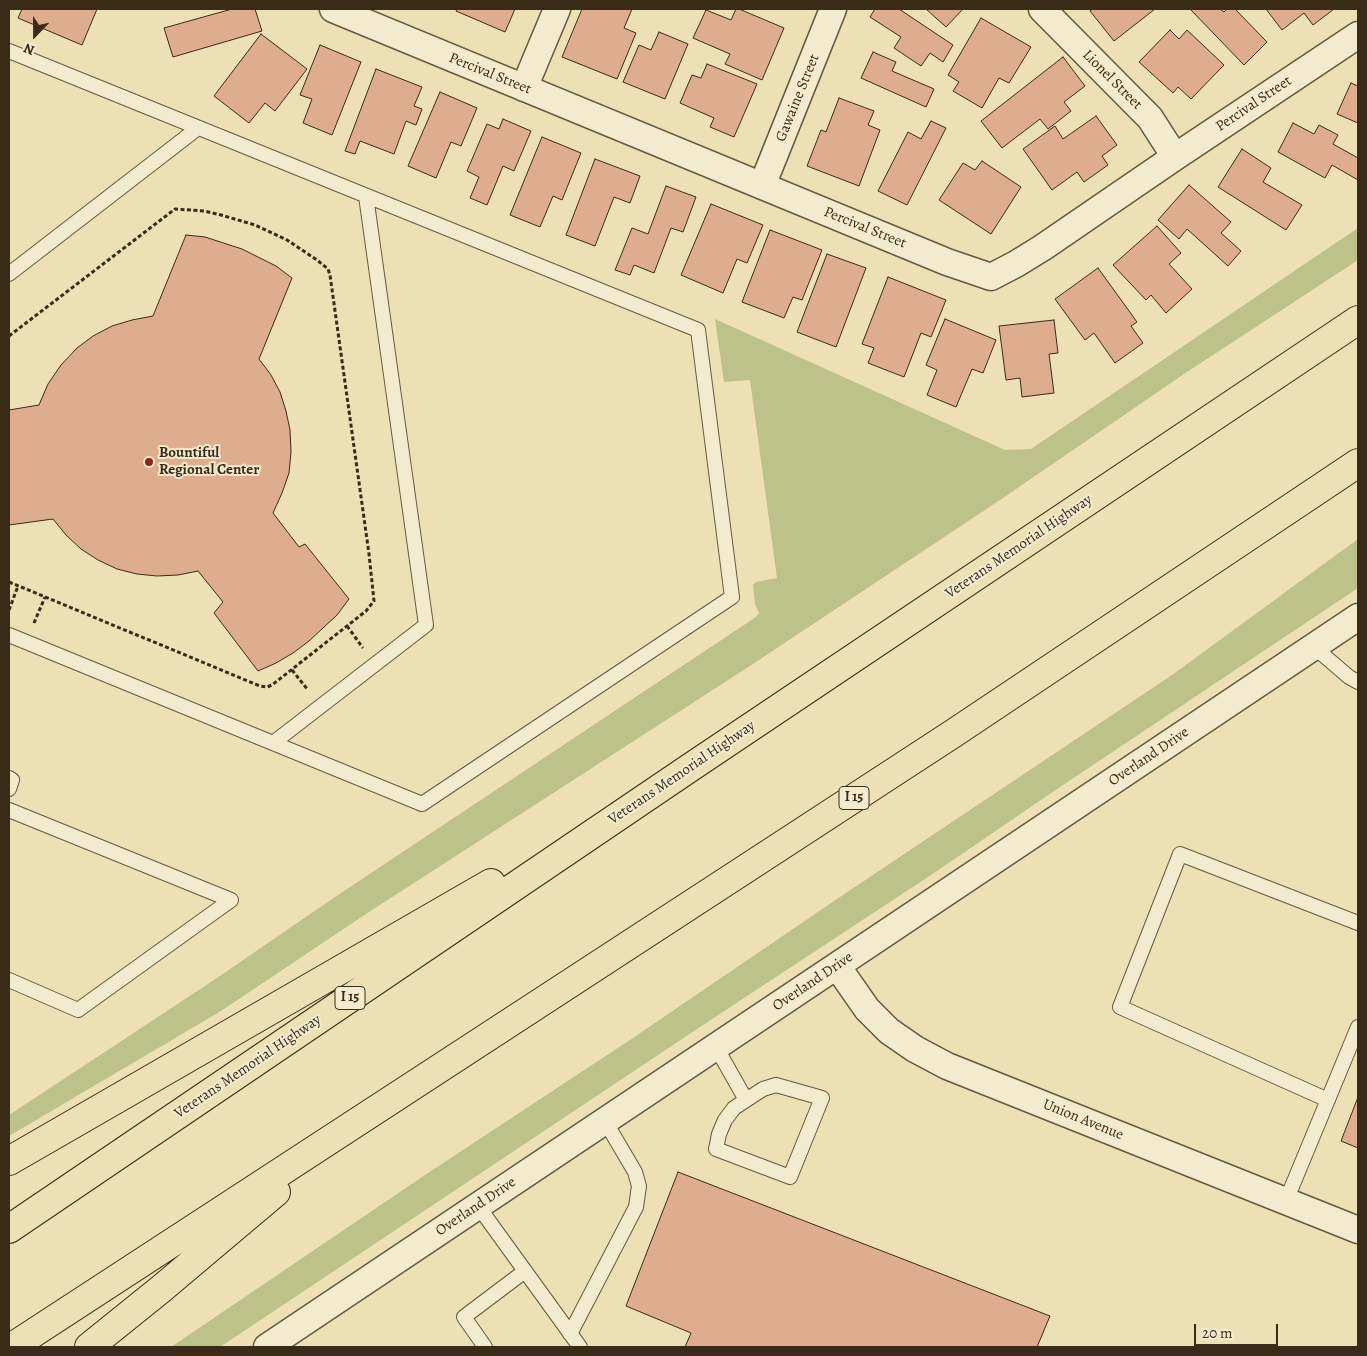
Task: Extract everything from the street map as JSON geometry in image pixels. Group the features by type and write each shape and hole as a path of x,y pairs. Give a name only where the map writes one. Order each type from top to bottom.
{"highway":[{"name":"Veterans Memorial Highway","path":"9,1230 691,766 1358,320"},
{"name":"I 15","path":"12,1347 954,732 1358,462"},
{"path":"9,1161 691,766"},
{"path":"89,1347 255,1210 346,1129"}],"street":[{"name":"Percival Street","path":"333,9 947,262 991,277 1042,248 1358,35"},
{"path":"524,88 556,9"},
{"name":"Gawaine Street","path":"762,186 833,9"},
{"name":"Lionel Street","path":"1042,9 1150,118 1175,157"},
{"name":"Overland Drive","path":"267,1347 1358,618"},
{"name":"Union Avenue","path":"837,966 872,1014 889,1032 915,1049 947,1066 1358,1230"}],"lane":[{"path":"9,51 698,330 732,597 422,804 9,635"},
{"path":"9,274 198,128"},
{"path":"273,743 426,625 366,196"},
{"path":"1314,647 1349,677 1358,682"},
{"path":"9,778 12,780 9,789"},
{"path":"9,810 231,900 78,1010 9,980"},
{"path":"1328,1100 1120,1007 1180,854 1358,923"},
{"path":"1286,1201 1358,1027"},
{"path":"716,1046 746,1100"},
{"path":"776,1084 822,1098 790,1177 716,1149 724,1120 734,1108 746,1100 763,1089 776,1084"},
{"path":"570,1334 636,1207 639,1186 635,1172 605,1121"},
{"path":"478,1206 580,1347"},
{"path":"485,1347 464,1317 525,1271"}],"path":[{"path":"9,336 175,209 204,211 255,225 287,240 318,260 328,270 330,275 368,544 374,601 346,626 267,687 260,686 9,582"},
{"path":"9,610 18,586"},
{"path":"26,642 45,597"},
{"path":"346,626 375,664"}],"green space":[{"path":"1358,228 1358,260 1184,374 1000,500 756,662 369,912 221,1011 9,1136 9,1115 756,617 759,613 755,604 753,585 756,582 777,578 750,380 724,382 715,319 1005,450 1031,449"},
{"path":"1358,539 1358,588 937,871 220,1347 171,1347 1172,675"}],"building":[{"path":"22,9 97,9 82,45 18,18"},
{"path":"232,9 255,9 262,31 173,57 164,28"},
{"path":"457,9 515,9 505,32 456,11"},
{"path":"582,9 632,9 624,28 636,33 617,79 562,57"},
{"path":"736,9 784,28 762,80 725,64 730,54 693,38 706,10 731,20"},
{"path":"875,9 899,9 953,45 943,62 930,53 921,66 894,48 901,37 870,17"},
{"path":"926,9 963,9 946,27"},
{"path":"1093,9 1155,9 1114,41 1090,11"},
{"path":"1190,9 1220,9 1224,12 1227,9 1235,9 1267,42 1244,65"},
{"path":"1266,9 1334,9 1313,25 1304,13 1282,30"},
{"path":"981,18 1031,47 1009,83 999,78 982,108 953,91 959,82 948,75"},
{"path":"1170,30 1179,39 1187,30 1224,65 1191,99 1178,87 1173,93 1139,62"},
{"path":"659,32 688,44 665,99 623,82 639,45 651,50"},
{"path":"261,34 307,69 275,111 265,103 249,123 214,96"},
{"path":"320,45 361,62 332,135 303,123 312,99 300,95"},
{"path":"873,52 896,62 892,71 934,89 926,107 861,78"},
{"path":"1063,57 1085,86 1064,102 1071,111 1048,129 1040,119 1002,148 981,121"},
{"path":"707,64 757,84 734,137 710,127 714,118 680,103 692,75 701,78"},
{"path":"376,69 422,87 414,106 422,109 416,125 406,121 394,154 360,141 355,154 345,151"},
{"path":"1351,83 1358,86 1358,123 1337,114"},
{"path":"440,92 477,108 461,146 451,142 436,178 408,166"},
{"path":"839,98 874,111 868,125 880,130 859,186 807,166 821,130 826,132"},
{"path":"1096,116 1117,145 1102,156 1108,165 1084,182 1077,172 1052,190 1023,149 1055,126 1063,139"},
{"path":"503,119 531,131 514,171 503,166 487,205 470,198 479,177 467,171 487,124 499,129"},
{"path":"931,121 946,128 907,205 878,191 908,132 921,139"},
{"path":"1293,123 1314,134 1319,125 1338,135 1333,144 1358,158 1358,180 1332,165 1325,178 1278,152"},
{"path":"542,137 581,153 562,200 553,196 540,227 510,215"},
{"path":"1242,149 1271,168 1263,182 1302,205 1286,230 1218,187"},
{"path":"595,159 640,176 630,203 614,197 595,246 566,235"},
{"path":"982,161 1021,187 991,234 939,200 963,163 975,170"},
{"path":"1189,185 1231,222 1221,233 1241,251 1228,266 1187,229 1179,239 1158,220"},
{"path":"666,186 696,197 683,232 671,228 654,273 634,265 630,275 615,270 632,228 648,234"},
{"path":"711,204 763,225 747,263 737,259 723,293 681,275"},
{"path":"1157,226 1181,253 1169,264 1192,289 1166,313 1151,295 1146,300 1113,265"},
{"path":"770,230 822,250 802,300 793,297 784,318 742,302"},
{"name":"Bountiful Regional Center","path":"186,235 205,237 242,249 276,266 292,278 259,359 271,375 280,392 290,430 291,452 289,473 273,513 299,547 305,544 349,599 337,615 309,641 276,663 258,671 214,613 223,602 198,571 178,575 157,576 137,574 117,569 81,549 53,519 9,525 9,410 39,405 48,384 61,365 77,348 93,336 112,326 153,316"},
{"path":"827,254 866,268 836,347 797,332"},
{"path":"1098,268 1137,322 1131,326 1143,343 1115,363 1094,333 1085,340 1055,299"},
{"path":"888,277 946,300 931,337 921,333 904,377 868,363 874,348 862,344"},
{"path":"945,319 996,340 983,373 972,369 956,407 927,395 937,370 926,365"},
{"path":"1054,320 1058,353 1049,354 1054,393 1022,397 1020,378 1006,380 999,326"},
{"path":"1358,1097 1358,1148 1341,1141"},
{"path":"678,1172 1050,1316 1037,1347 685,1347 691,1333 626,1306"}],"place":[{"name":"Bountiful Regional Center","path":"149,462"}]}
